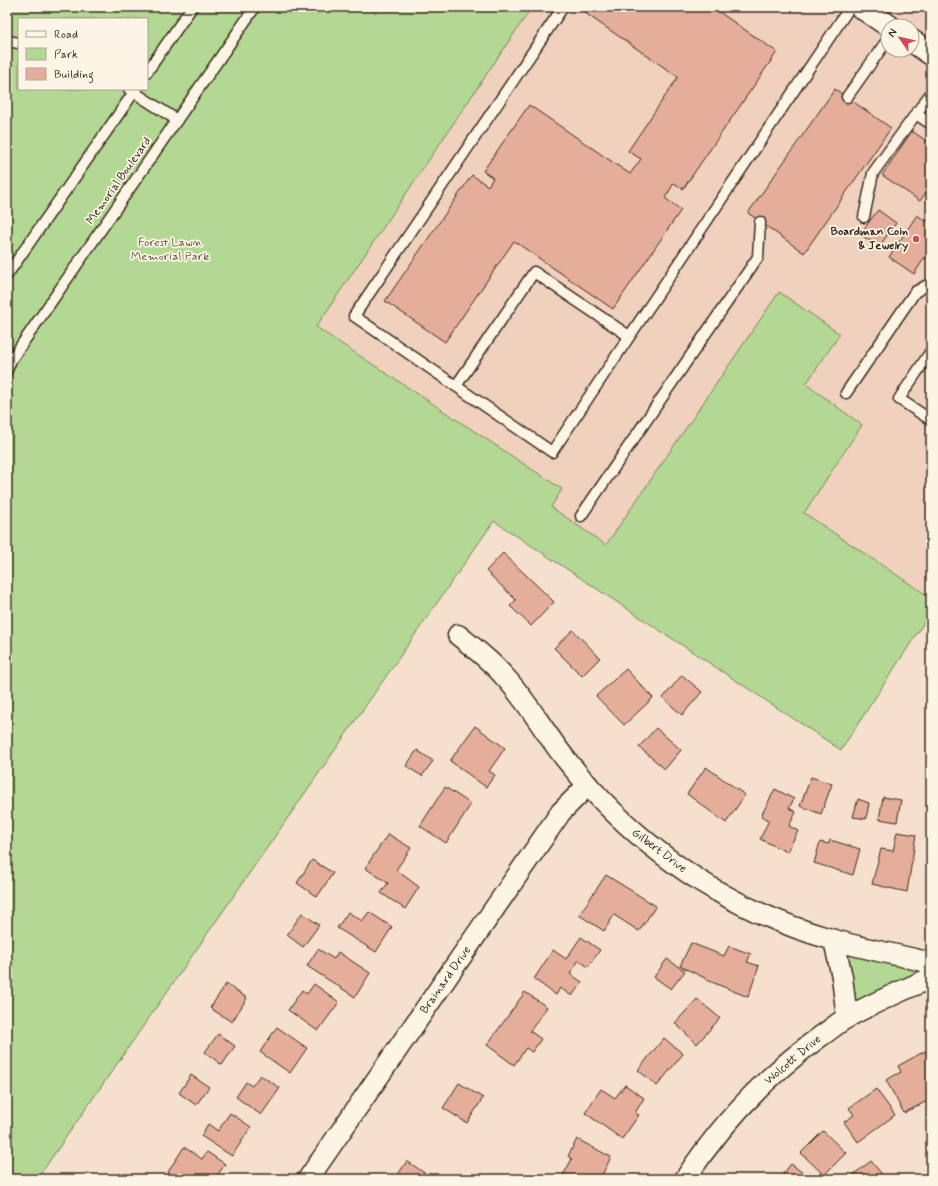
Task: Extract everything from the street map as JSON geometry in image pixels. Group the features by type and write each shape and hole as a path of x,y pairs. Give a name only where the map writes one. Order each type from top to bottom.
{"main road":[{"path":"861,7 880,20"},
{"path":"920,46 931,54"}],"street":[{"name":"Gilbert Drive","path":"458,636 488,659 504,675 523,699 567,762 608,808 661,854 729,898 760,913 804,931 834,940 931,963"},
{"name":"Brainard Drive","path":"308,1179 561,812 588,784"},
{"path":"834,940 842,977 847,1018"},
{"name":"Wolcott Drive","path":"685,1179 717,1134 753,1093 800,1051 847,1018 903,990 931,978"}],"lane":[{"path":"148,71 192,7"},
{"name":"Memorial Boulevard","path":"7,370 9,359 255,7"},
{"path":"563,7 354,316 552,452 850,7"},
{"path":"7,41 18,43"},
{"path":"847,97 880,50"},
{"path":"7,275 133,90 176,120"},
{"path":"864,217 873,173 931,93"},
{"path":"916,114 931,124"},
{"path":"581,516 758,257 760,222"},
{"path":"456,386 534,272 629,336"},
{"path":"846,393 915,292 931,283"},
{"path":"931,350 899,398 931,420"}],"shaded area":[{"path":"532,7 931,7 931,598 804,513 862,425 806,384 780,293 606,545 551,507 562,489 316,326"}],"green space":[{"name":"Forest Lawn Memorial Park","path":"7,7 532,7 316,327 562,489 551,507 606,545 779,292 840,334 806,384 862,425 804,513 931,598 931,612 841,750 494,521 37,1179 7,1179"},
{"path":"834,940 931,963 931,978 847,1018"}],"building":[{"path":"589,7 712,7 777,52 683,189 674,183 665,198 681,210 613,309 514,241 445,342 385,301 472,175 488,186 493,178 483,171 529,105 630,174 641,159 628,151 678,77 585,13"},
{"path":"835,89 891,128 804,253 748,213"},
{"path":"912,131 931,144 931,185 920,201 882,175"},
{"path":"878,210 896,223 879,247 860,234"},
{"name":"Boardman Coin & Jewelry","path":"931,214 931,261 925,257 914,274 889,257 917,215 926,221"},
{"path":"503,553 554,602 531,626 510,606 516,600 486,571"},
{"path":"573,630 600,658 582,676 554,648"},
{"path":"626,669 653,698 624,725 596,696"},
{"path":"682,675 702,692 682,715 663,698"},
{"path":"475,726 505,748 489,771 495,775 486,787 450,761"},
{"path":"656,728 681,750 665,769 639,747"},
{"path":"417,750 433,761 422,776 406,766"},
{"path":"706,767 745,795 726,823 687,794"},
{"path":"811,777 832,784 821,814 800,806"},
{"path":"445,787 471,804 446,843 420,826"},
{"path":"775,789 794,799 789,808 796,812 789,826 798,831 787,852 760,839 769,820 761,816"},
{"path":"883,797 901,800 897,822 879,819"},
{"path":"858,799 869,803 866,819 853,817"},
{"path":"897,832 916,835 907,892 872,884 881,849 893,851"},
{"path":"388,834 411,848 396,870 419,887 405,909 381,893 388,883 365,868"},
{"path":"830,840 860,849 853,875 814,863 820,842 829,844"},
{"path":"312,860 333,873 317,897 297,883"},
{"path":"606,875 656,906 639,931 614,915 604,931 579,915"},
{"path":"348,912 362,921 369,912 392,927 376,952 337,928"},
{"path":"302,913 319,925 303,947 287,935"},
{"path":"581,937 600,950 588,967 579,960 570,974 582,982 572,996 560,988 556,995 534,979 553,950 566,959"},
{"path":"691,943 724,956 729,946 751,954 747,962 759,966 748,997 707,980 680,966"},
{"path":"318,949 334,959 338,952 370,973 355,997 307,966"},
{"path":"667,959 685,971 671,989 654,977"},
{"path":"226,984 247,998 232,1022 210,1008"},
{"path":"314,984 339,1002 318,1031 288,1010 302,990 307,994"},
{"path":"525,992 547,1007 530,1031 541,1039 532,1052 526,1048 514,1065 487,1045"},
{"path":"697,999 720,1018 697,1044 675,1023"},
{"path":"277,1027 307,1048 290,1073 260,1052"},
{"path":"218,1034 235,1046 222,1065 205,1052"},
{"path":"664,1038 683,1054 657,1086 638,1070"},
{"path":"925,1051 931,1063 931,1099 904,1113 886,1080 901,1072 898,1066"},
{"path":"191,1075 209,1087 196,1105 179,1093"},
{"path":"260,1075 280,1088 261,1115 236,1097 246,1082 252,1086"},
{"path":"459,1083 483,1098 467,1123 443,1108"},
{"path":"625,1085 644,1098 635,1113 639,1115 622,1139 585,1113 601,1089 615,1098"},
{"path":"876,1089 895,1115 858,1142 844,1122 854,1115 849,1108"},
{"path":"230,1113 251,1127 232,1156 201,1136 208,1124 218,1131"},
{"path":"823,1131 846,1153 824,1175 801,1153"},
{"path":"577,1139 611,1157 600,1179 561,1179 572,1159 568,1156"},
{"path":"184,1147 202,1159 207,1152 225,1164 215,1179 178,1179 168,1172"},
{"path":"407,1161 433,1179 395,1179"},
{"path":"871,1161 886,1179 858,1179 854,1174"},
{"path":"791,1164 811,1179 779,1179"}],"place":[{"name":"Boardman Coin & Jewelry","path":"916,239"}]}
